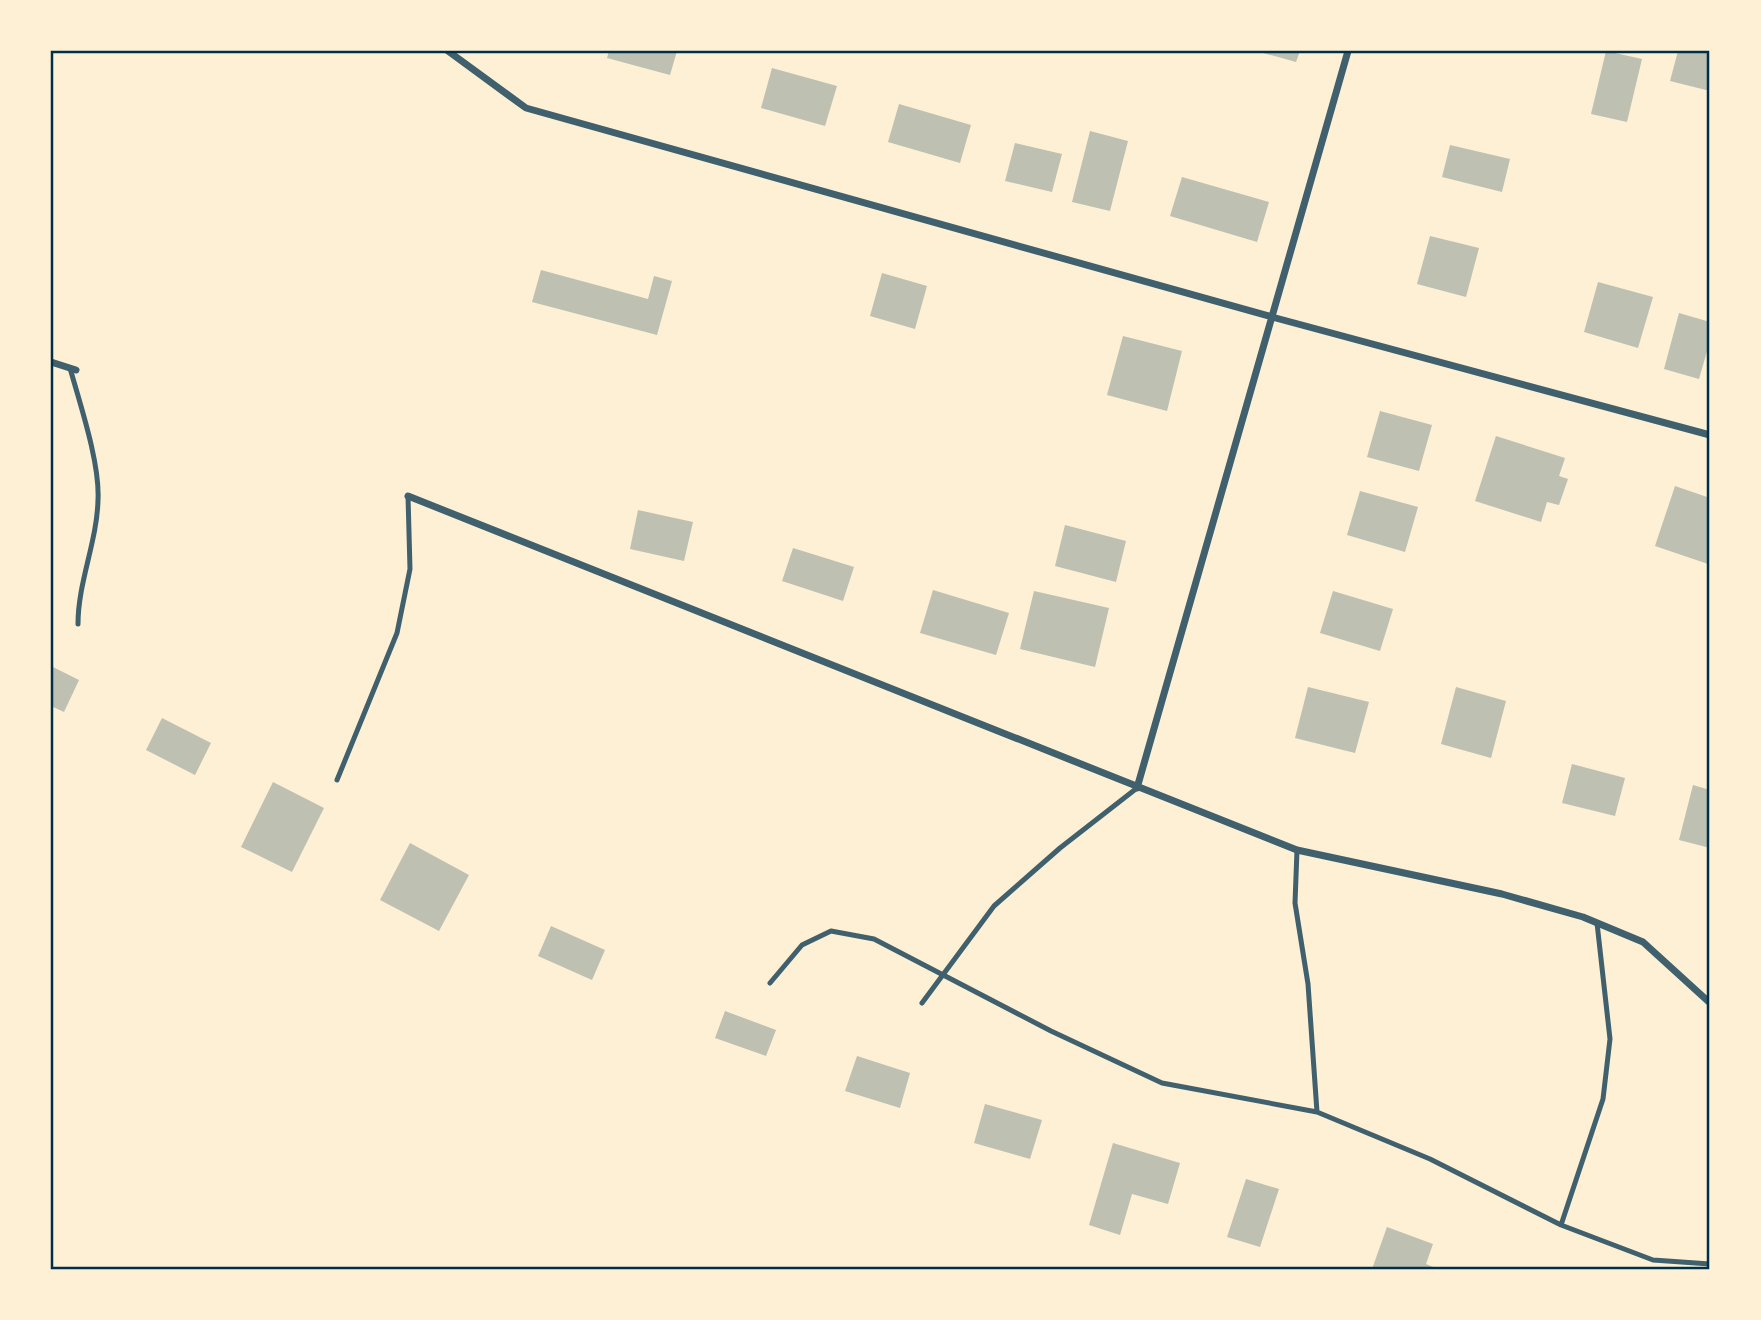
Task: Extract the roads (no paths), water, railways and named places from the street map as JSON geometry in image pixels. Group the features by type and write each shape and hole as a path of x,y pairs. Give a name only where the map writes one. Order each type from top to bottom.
{"street":[{"path":"448,51 526,108 1272,317 1710,435"},
{"path":"1137,788 1348,51"},
{"path":"51,362 73,369"},
{"path":"408,496 1297,850 1502,894 1597,923 1643,942 1710,1003"}],"lane":[{"path":"73,369 99,500 78,604 78,624"},
{"path":"337,780 397,633 410,569 408,496"},
{"path":"922,1003 994,906 1060,848 1137,788"},
{"path":"1297,850 1295,903 1313,1033 1317,1112"},
{"path":"1561,1225 1603,1099 1610,1039 1597,923"},
{"path":"769,983 802,945 831,931 874,939 1051,1031 1162,1083 1317,1112 1430,1160 1561,1225 1653,1260 1710,1264"}]}
